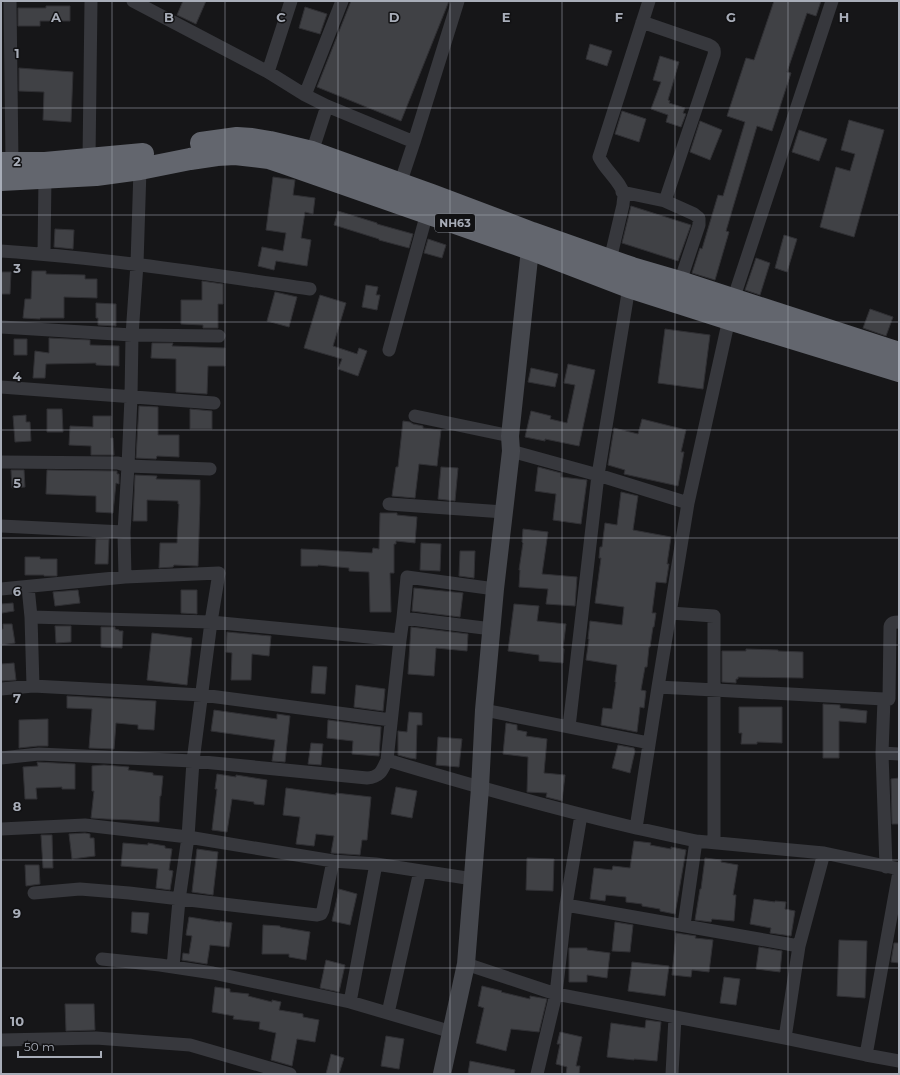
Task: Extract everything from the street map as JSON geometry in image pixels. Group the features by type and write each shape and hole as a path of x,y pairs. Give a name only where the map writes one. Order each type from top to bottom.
{"highway":[{"name":"NH63","path":"5,169 45,163 140,154 205,142 237,138 270,142 312,152 532,233 632,268 680,282 731,309 899,370"},
{"name":"NH63","path":"5,169 45,177 96,175 140,169 217,155 235,154 268,158 530,249 629,287 731,309 899,353"}],"street":[{"path":"5,169 10,1"},
{"path":"89,160 91,1"},
{"path":"134,1 268,72 305,95 327,106 414,142"},
{"path":"268,72 291,1"},
{"path":"305,95 342,1"},
{"path":"400,184 458,1"},
{"path":"610,260 624,196 620,186 598,158 649,1"},
{"path":"636,828 688,503 731,309 832,1"},
{"path":"642,22 712,46 715,53 665,201"},
{"path":"312,152 327,106"},
{"path":"125,577 124,532 140,169"},
{"path":"44,254 45,177"},
{"path":"622,192 665,201 694,214 699,218 700,221 680,282"},
{"path":"389,350 427,213"},
{"path":"442,1074 466,964 480,788 484,710 530,249"},
{"path":"1,252 44,254 137,264 310,289"},
{"path":"569,728 598,475 629,287"},
{"path":"1,327 132,335 219,336"},
{"path":"1,387 214,403"},
{"path":"415,416 510,443 598,475 688,503"},
{"path":"1,462 118,464 128,466 210,469"},
{"path":"389,504 504,512"},
{"path":"1,526 124,532"},
{"path":"1,589 125,577 219,573 193,760 188,837 179,900 173,967"},
{"path":"1,758 39,754 193,760 367,778 372,777 381,773 387,760 400,640 404,618 407,577 495,589"},
{"path":"28,587 34,686"},
{"path":"670,613 714,616 714,842"},
{"path":"31,617 211,622 400,640"},
{"path":"404,618 492,629"},
{"path":"886,867 882,753 891,700 890,627 891,624 899,622"},
{"path":"1,689 34,686 202,694 391,720"},
{"path":"658,687 891,700"},
{"path":"484,710 649,743"},
{"path":"882,753 899,754"},
{"path":"387,760 480,788 581,815 696,841 824,853 899,870 866,1055"},
{"path":"537,1074 556,994 566,905 581,815"},
{"path":"1,829 85,825 188,837 333,861 376,864 473,879"},
{"path":"684,925 696,841"},
{"path":"785,1038 799,946 824,853"},
{"path":"34,893 80,889 129,893 317,915 321,914 323,910 333,861"},
{"path":"350,1002 376,864"},
{"path":"388,1013 420,871"},
{"path":"566,905 799,946"},
{"path":"102,959 213,973 350,1002 452,1032"},
{"path":"466,964 556,994 675,1016 899,1061"},
{"path":"672,1074 675,1016"},
{"path":"1,1040 96,1038 190,1045 290,1074"}],"building":[{"path":"183,1 206,1 196,24 177,15"},
{"path":"351,1 449,1 401,121 317,87"},
{"path":"774,1 821,1 816,16 807,13 787,72 791,73 772,131 757,126 726,231 729,232 715,280 692,273 700,248 702,249 718,195 723,196 745,122 727,116 746,58 754,60"},
{"path":"46,6 70,6 70,21 40,21 40,26 18,26 18,8 46,8"},
{"path":"305,7 327,14 320,34 299,28"},
{"path":"590,44 612,51 607,66 586,59"},
{"path":"660,56 679,62 668,100 670,101 669,103 685,108 683,113 686,114 681,127 666,122 668,115 651,109 661,82 653,80"},
{"path":"19,68 73,72 71,122 43,120 44,92 19,91"},
{"path":"622,111 646,119 639,142 615,134"},
{"path":"849,120 884,130 854,237 820,227 836,167 850,171 855,154 841,150"},
{"path":"700,121 722,130 710,160 690,152"},
{"path":"799,130 827,139 819,161 792,152"},
{"path":"273,177 295,180 293,195 315,198 313,214 305,212 301,238 311,240 307,266 276,261 274,270 258,266 262,247 283,251 286,233 266,230"},
{"path":"631,206 691,225 678,261 622,243"},
{"path":"338,211 413,234 409,248 334,225"},
{"path":"55,229 74,230 73,249 54,247"},
{"path":"784,235 797,239 787,272 775,268"},
{"path":"428,239 446,245 442,258 424,253"},
{"path":"756,258 770,263 760,295 745,290"},
{"path":"32,271 46,271 46,274 85,275 85,279 97,279 97,298 64,297 64,318 23,318 25,299 31,299"},
{"path":"1,272 11,272 10,294 1,294"},
{"path":"202,281 223,284 223,304 218,304 218,328 203,328 203,325 181,324 181,300 202,300"},
{"path":"366,285 378,287 376,295 380,295 377,310 362,307"},
{"path":"275,292 297,297 289,327 267,321"},
{"path":"320,295 346,303 333,346 357,354 359,348 367,351 358,376 338,369 342,359 304,348"},
{"path":"96,303 116,304 116,326 98,325 98,318 96,318"},
{"path":"870,309 893,317 886,336 863,328"},
{"path":"665,329 710,335 703,389 658,383"},
{"path":"49,338 90,340 90,345 119,346 119,366 96,365 96,363 46,364 45,378 33,378 35,351 49,353"},
{"path":"14,339 27,339 27,355 14,355"},
{"path":"152,343 173,343 172,346 225,348 225,366 208,366 207,394 176,392 176,359 151,358"},
{"path":"568,364 595,370 579,446 545,439 545,441 525,437 531,411 551,416 550,419 567,423 575,385 564,383"},
{"path":"531,368 558,374 555,387 528,382"},
{"path":"139,406 158,407 158,435 179,435 179,457 157,456 156,459 136,458"},
{"path":"47,409 62,409 63,432 47,432"},
{"path":"190,409 212,411 212,429 190,429"},
{"path":"26,415 26,422 30,422 31,441 15,442 13,416"},
{"path":"93,416 111,416 111,438 113,438 114,455 91,455 91,446 69,445 70,426 93,427"},
{"path":"642,419 686,430 681,452 684,452 678,486 624,474 625,470 608,465 614,428 638,434"},
{"path":"403,421 423,426 423,428 441,430 437,466 419,464 415,498 392,496 396,467 398,467"},
{"path":"441,467 458,468 455,501 438,499"},
{"path":"538,467 561,473 561,477 587,480 581,524 553,520 556,494 535,491"},
{"path":"11,470 24,470 25,487 12,488"},
{"path":"47,470 117,471 117,474 119,474 119,484 116,483 113,513 96,512 96,496 46,494"},
{"path":"135,475 157,476 156,479 200,480 198,566 174,565 173,567 159,568 160,543 177,543 179,504 178,501 147,500 147,521 133,521"},
{"path":"621,492 638,496 633,530 671,537 666,583 656,582 652,613 656,613 649,647 647,667 645,667 641,690 646,691 644,708 640,707 637,732 601,725 603,708 612,709 617,665 586,660 590,621 622,625 624,607 595,603 601,558 599,558 600,547 602,547 605,523 617,525"},
{"path":"380,513 397,513 397,515 417,517 415,543 396,541 396,544 394,544 394,573 390,573 391,612 370,612 369,572 349,571 349,568 318,565 301,566 301,549 372,553 373,548 379,549"},
{"path":"523,529 548,532 542,574 577,577 575,606 546,604 548,589 519,587"},
{"path":"96,539 109,539 108,564 95,564"},
{"path":"421,543 441,544 440,571 420,570"},
{"path":"460,551 475,551 474,578 459,576"},
{"path":"25,557 57,559 57,576 25,575"},
{"path":"414,588 463,593 460,617 412,611"},
{"path":"78,590 80,603 55,606 53,592"},
{"path":"181,590 197,590 197,614 181,613"},
{"path":"13,603 14,611 2,613 1,604"},
{"path":"514,604 539,606 537,621 566,624 563,663 539,661 539,655 508,651"},
{"path":"3,624 12,624 15,643 1,645 1,629 3,629"},
{"path":"55,626 71,626 71,642 56,643"},
{"path":"101,627 115,627 115,629 119,631 123,631 122,648 101,647"},
{"path":"411,627 468,634 467,651 436,648 434,676 408,674"},
{"path":"227,632 271,636 269,656 252,654 251,680 231,680 232,653 226,652"},
{"path":"152,633 192,638 187,685 147,680"},
{"path":"746,649 803,652 803,678 738,677 738,679 736,679 736,683 722,682 722,651 746,651"},
{"path":"14,663 16,680 1,681 1,664"},
{"path":"313,666 327,667 325,694 311,693"},
{"path":"356,685 385,689 383,711 354,707"},
{"path":"67,696 156,701 154,730 138,729 138,725 116,723 114,749 89,748 92,709 67,708"},
{"path":"823,704 840,705 840,708 867,711 866,723 839,721 839,758 823,758"},
{"path":"739,707 782,707 782,743 757,742 757,744 741,744 742,733 739,733"},
{"path":"214,710 277,719 277,714 290,716 285,762 272,761 275,740 211,731"},
{"path":"409,712 422,713 422,725 417,725 416,759 398,755 398,731 407,732"},
{"path":"48,719 48,746 19,748 19,720"},
{"path":"328,720 381,727 379,756 352,754 353,741 327,738"},
{"path":"506,723 517,725 517,730 527,732 526,736 547,739 544,773 565,775 562,801 546,797 547,793 527,792 528,757 503,754"},
{"path":"438,737 462,739 459,767 436,765"},
{"path":"311,743 323,744 321,765 308,764"},
{"path":"618,745 634,748 635,751 630,773 612,768"},
{"path":"37,762 75,764 75,789 62,789 62,787 36,788 37,799 25,799 23,767 38,766"},
{"path":"104,765 129,767 128,770 153,773 153,775 163,776 160,796 159,822 91,818 94,791 92,791 92,766"},
{"path":"217,774 236,777 236,775 267,780 264,805 232,799 227,832 212,830 217,789 215,789"},
{"path":"899,778 899,824 892,824 891,779"},
{"path":"396,787 417,791 412,818 391,814"},
{"path":"286,788 336,795 336,793 371,797 367,840 362,840 360,855 331,853 334,836 316,834 314,846 296,844 300,817 283,815"},
{"path":"69,834 90,834 90,838 94,838 95,856 72,859"},
{"path":"41,835 52,835 53,868 43,868"},
{"path":"634,841 651,843 650,845 671,849 671,847 686,850 675,914 660,911 660,909 642,906 642,904 626,902 626,897 606,895 605,901 590,899 594,868 612,870 613,866 630,868"},
{"path":"123,843 148,845 148,843 165,846 165,848 172,849 169,870 173,871 170,890 156,888 158,869 121,866"},
{"path":"197,849 218,852 213,895 192,892"},
{"path":"527,858 554,859 553,891 526,890"},
{"path":"705,858 721,860 721,862 738,865 733,895 736,895 734,921 712,919 711,922 695,920"},
{"path":"25,865 39,865 40,884 26,886"},
{"path":"339,889 357,894 350,925 332,921"},
{"path":"754,899 786,902 785,909 795,911 791,936 770,933 771,928 750,924"},
{"path":"132,912 149,913 147,934 131,932"},
{"path":"189,917 232,923 229,947 210,945 207,964 182,960 183,953 189,954 192,936 186,935"},
{"path":"615,922 633,925 630,952 612,951"},
{"path":"263,925 280,926 310,932 306,960 289,957 289,954 262,954"},
{"path":"676,933 696,936 695,938 713,940 709,972 692,970 691,977 672,975"},
{"path":"839,940 867,941 865,998 837,996"},
{"path":"894,943 899,943 899,963 891,962"},
{"path":"759,947 782,951 780,972 756,969"},
{"path":"569,948 587,948 587,950 610,953 607,978 587,975 587,982 569,982"},
{"path":"326,960 345,965 339,992 320,988"},
{"path":"632,962 669,966 665,996 628,991"},
{"path":"724,977 740,979 736,1005 720,1003"},
{"path":"482,986 530,999 530,996 547,999 539,1032 511,1029 506,1051 476,1043 484,1008 478,1006"},
{"path":"215,987 230,989 230,992 249,994 248,996 272,1002 272,1000 281,1002 279,1010 303,1014 303,1017 319,1020 315,1042 297,1039 292,1066 271,1060 276,1033 259,1029 260,1022 233,1019 234,1016 212,1012"},
{"path":"65,1004 94,1004 95,1030 66,1031"},
{"path":"646,1020 661,1022 657,1061 607,1057 611,1023 645,1028"},
{"path":"560,1032 582,1037 576,1066 580,1066 579,1074 566,1074 567,1067 556,1064 560,1044 557,1044"},
{"path":"386,1036 404,1039 399,1069 381,1066"},
{"path":"331,1054 344,1058 339,1074 326,1074"},
{"path":"470,1061 515,1070 514,1074 468,1074"}]}
